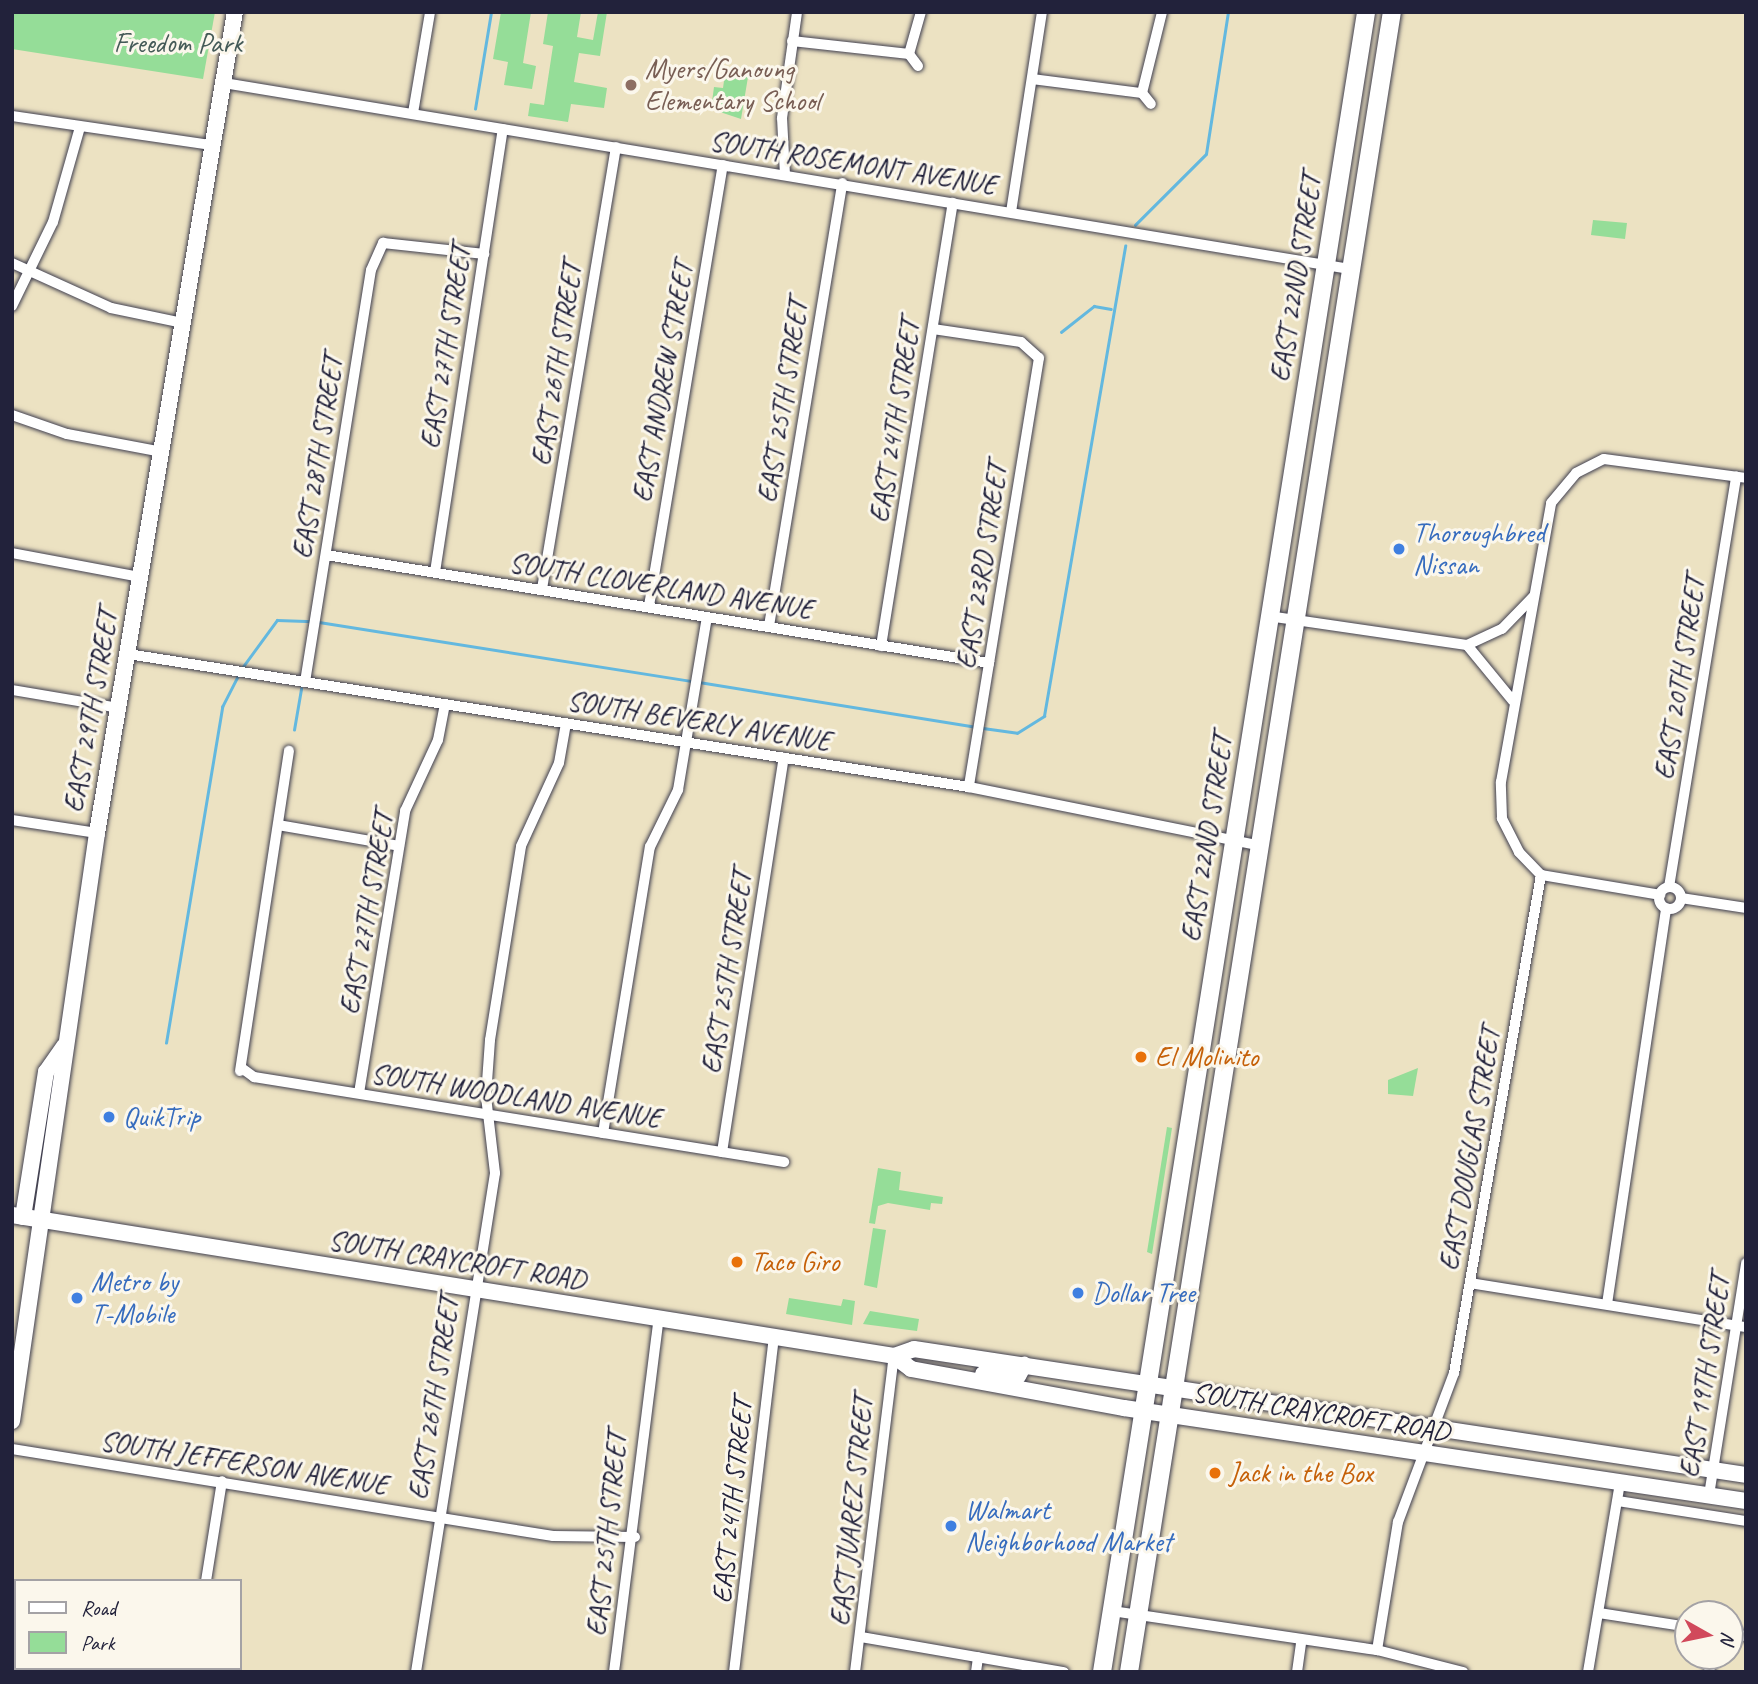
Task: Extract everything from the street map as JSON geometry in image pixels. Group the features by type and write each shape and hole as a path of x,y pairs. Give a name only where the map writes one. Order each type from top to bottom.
{"main road":[{"name":"EAST 29TH STREET","path":"12,1421 97,833 235,12"},
{"name":"EAST 22ND STREET","path":"1102,1672 1366,12"},
{"name":"EAST 22ND STREET","path":"1129,1672 1392,12"},
{"path":"18,1216 46,1072 67,1041"},
{"name":"SOUTH CRAYCROFT ROAD","path":"18,1216 894,1356 911,1369 1142,1411 1421,1456 1746,1501"},
{"name":"SOUTH CRAYCROFT ROAD","path":"894,1356 914,1349 1746,1475"},
{"path":"968,1380 988,1373 1018,1376 1024,1365"}],"street":[{"path":"413,113 430,12"},
{"path":"785,175 782,118 797,12"},
{"path":"909,54 921,12"},
{"path":"1010,212 1042,12"},
{"path":"1142,93 1162,12"},
{"path":"792,41 909,54 918,66"},
{"path":"1032,79 1142,93 1151,104"},
{"name":"SOUTH ROSEMONT AVENUE","path":"224,83 842,183 1350,270"},
{"path":"12,116 212,145"},
{"path":"12,306 53,222 80,127"},
{"name":"EAST 27TH STREET","path":"435,572 503,129"},
{"name":"EAST 26TH STREET","path":"542,589 616,146"},
{"name":"EAST ANDREW STREET","path":"649,606 723,165"},
{"name":"EAST 25TH STREET","path":"769,626 842,183"},
{"name":"EAST 24TH STREET","path":"881,646 953,203"},
{"name":"EAST 28TH STREET","path":"305,681 371,270 380,239 484,254"},
{"path":"12,263 111,307 183,323"},
{"path":"933,329 1021,342 1037,352 1046,343"},
{"name":"EAST 23RD STREET","path":"969,787 1037,352"},
{"path":"12,415 162,452"},
{"path":"1741,477 1604,458 1576,473 1551,503 1513,701 1503,818 1519,852 1541,875 1664,891 1681,898 1746,908"},
{"name":"EAST 20TH STREET","path":"1664,891 1741,477"},
{"path":"12,553 140,577"},
{"name":"SOUTH CLOVERLAND AVENUE","path":"326,555 989,663"},
{"path":"1268,616 1468,645 1502,629 1534,596"},
{"path":"603,1133 650,847 678,790 707,617"},
{"path":"1468,645 1513,701"},
{"name":"SOUTH BEVERLY AVENUE","path":"128,654 969,787 1233,837 1261,846"},
{"path":"12,690 119,708"},
{"name":"EAST 27TH STREET","path":"359,1093 398,846 445,705"},
{"name":"EAST 26TH STREET","path":"415,1672 495,1173 491,1118 486,1096 490,1040 520,846 559,763 566,724"},
{"path":"289,751 278,825 398,846"},
{"name":"EAST 25TH STREET","path":"722,1152 784,758"},
{"path":"12,820 97,833"},
{"name":"SOUTH WOODLAND AVENUE","path":"278,825 240,1071 254,1077 359,1093 491,1118 784,1162"},
{"name":"EAST DOUGLAS STREET","path":"1377,1650 1398,1522 1454,1373 1541,875"},
{"path":"1607,1304 1666,908 1664,891"},
{"path":"1666,908 1681,898"},
{"name":"EAST 19TH STREET","path":"1709,1495 1741,1326 1746,1263"},
{"path":"1470,1283 1741,1326"},
{"name":"EAST 25TH STREET","path":"614,1672 635,1536 640,1433 659,1318"},
{"name":"EAST 24TH STREET","path":"734,1672 774,1336"},
{"name":"EAST JUAREZ STREET","path":"855,1672 894,1356"},
{"name":"SOUTH JEFFERSON AVENUE","path":"12,1448 553,1536 635,1536"},
{"path":"206,1579 222,1481"},
{"path":"1588,1672 1620,1482"},
{"path":"1618,1501 1746,1521"},
{"path":"1112,1611 1301,1643 1377,1650 1448,1671 1463,1672"},
{"path":"1599,1613 1674,1625"},
{"path":"861,1637 1064,1672"},
{"path":"1297,1672 1301,1643"},
{"path":"976,1672 978,1657"}],"green space":[{"name":"Freedom Park","path":"12,12 215,12 203,79 12,49"},
{"path":"501,12 531,12 523,63 536,66 532,89 504,85 508,62 493,59"},
{"path":"548,12 581,12 577,37 593,40 598,12 607,12 600,56 579,53 574,82 607,88 604,108 571,104 568,122 528,116 530,103 544,105 553,46 543,44"},
{"path":"725,74 748,77 741,119 711,109 714,87 723,88"},
{"path":"1593,220 1627,223 1625,239 1591,235"},
{"path":"1418,1068 1413,1096 1388,1094 1388,1080"},
{"path":"1167,1127 1172,1128 1152,1254 1147,1252"},
{"path":"878,1168 901,1172 899,1190 943,1197 942,1204 931,1203 930,1210 888,1203 878,1206 875,1224 869,1223"},
{"path":"873,1228 886,1230 877,1288 864,1285"},
{"path":"789,1298 841,1306 843,1299 855,1301 852,1325 786,1314"},
{"path":"870,1311 919,1319 917,1331 863,1324"}],"waterway":[{"path":"475,109 491,12"},
{"path":"1135,225 1206,154 1228,12"},
{"path":"983,728 1017,733 1044,716 1125,246"},
{"path":"1061,332 1094,306 1111,309"},
{"path":"242,668 277,620 313,621"},
{"path":"319,622 693,681"},
{"path":"166,1043 222,707 239,673"},
{"path":"699,682 976,727"},
{"path":"294,730 301,689"}],"place":[{"name":"Myers/Ganoung Elementary School","path":"631,85"},
{"name":"Thoroughbred Nissan","path":"1399,549"},
{"name":"El Molinito","path":"1141,1057"},
{"name":"QuikTrip","path":"109,1117"},
{"name":"Taco Giro","path":"737,1262"},
{"name":"Dollar Tree","path":"1078,1293"},
{"name":"Metro by T-Mobile","path":"77,1298"},
{"name":"Jack in the Box","path":"1215,1473"},
{"name":"Walmart Neighborhood Market","path":"951,1526"}]}
